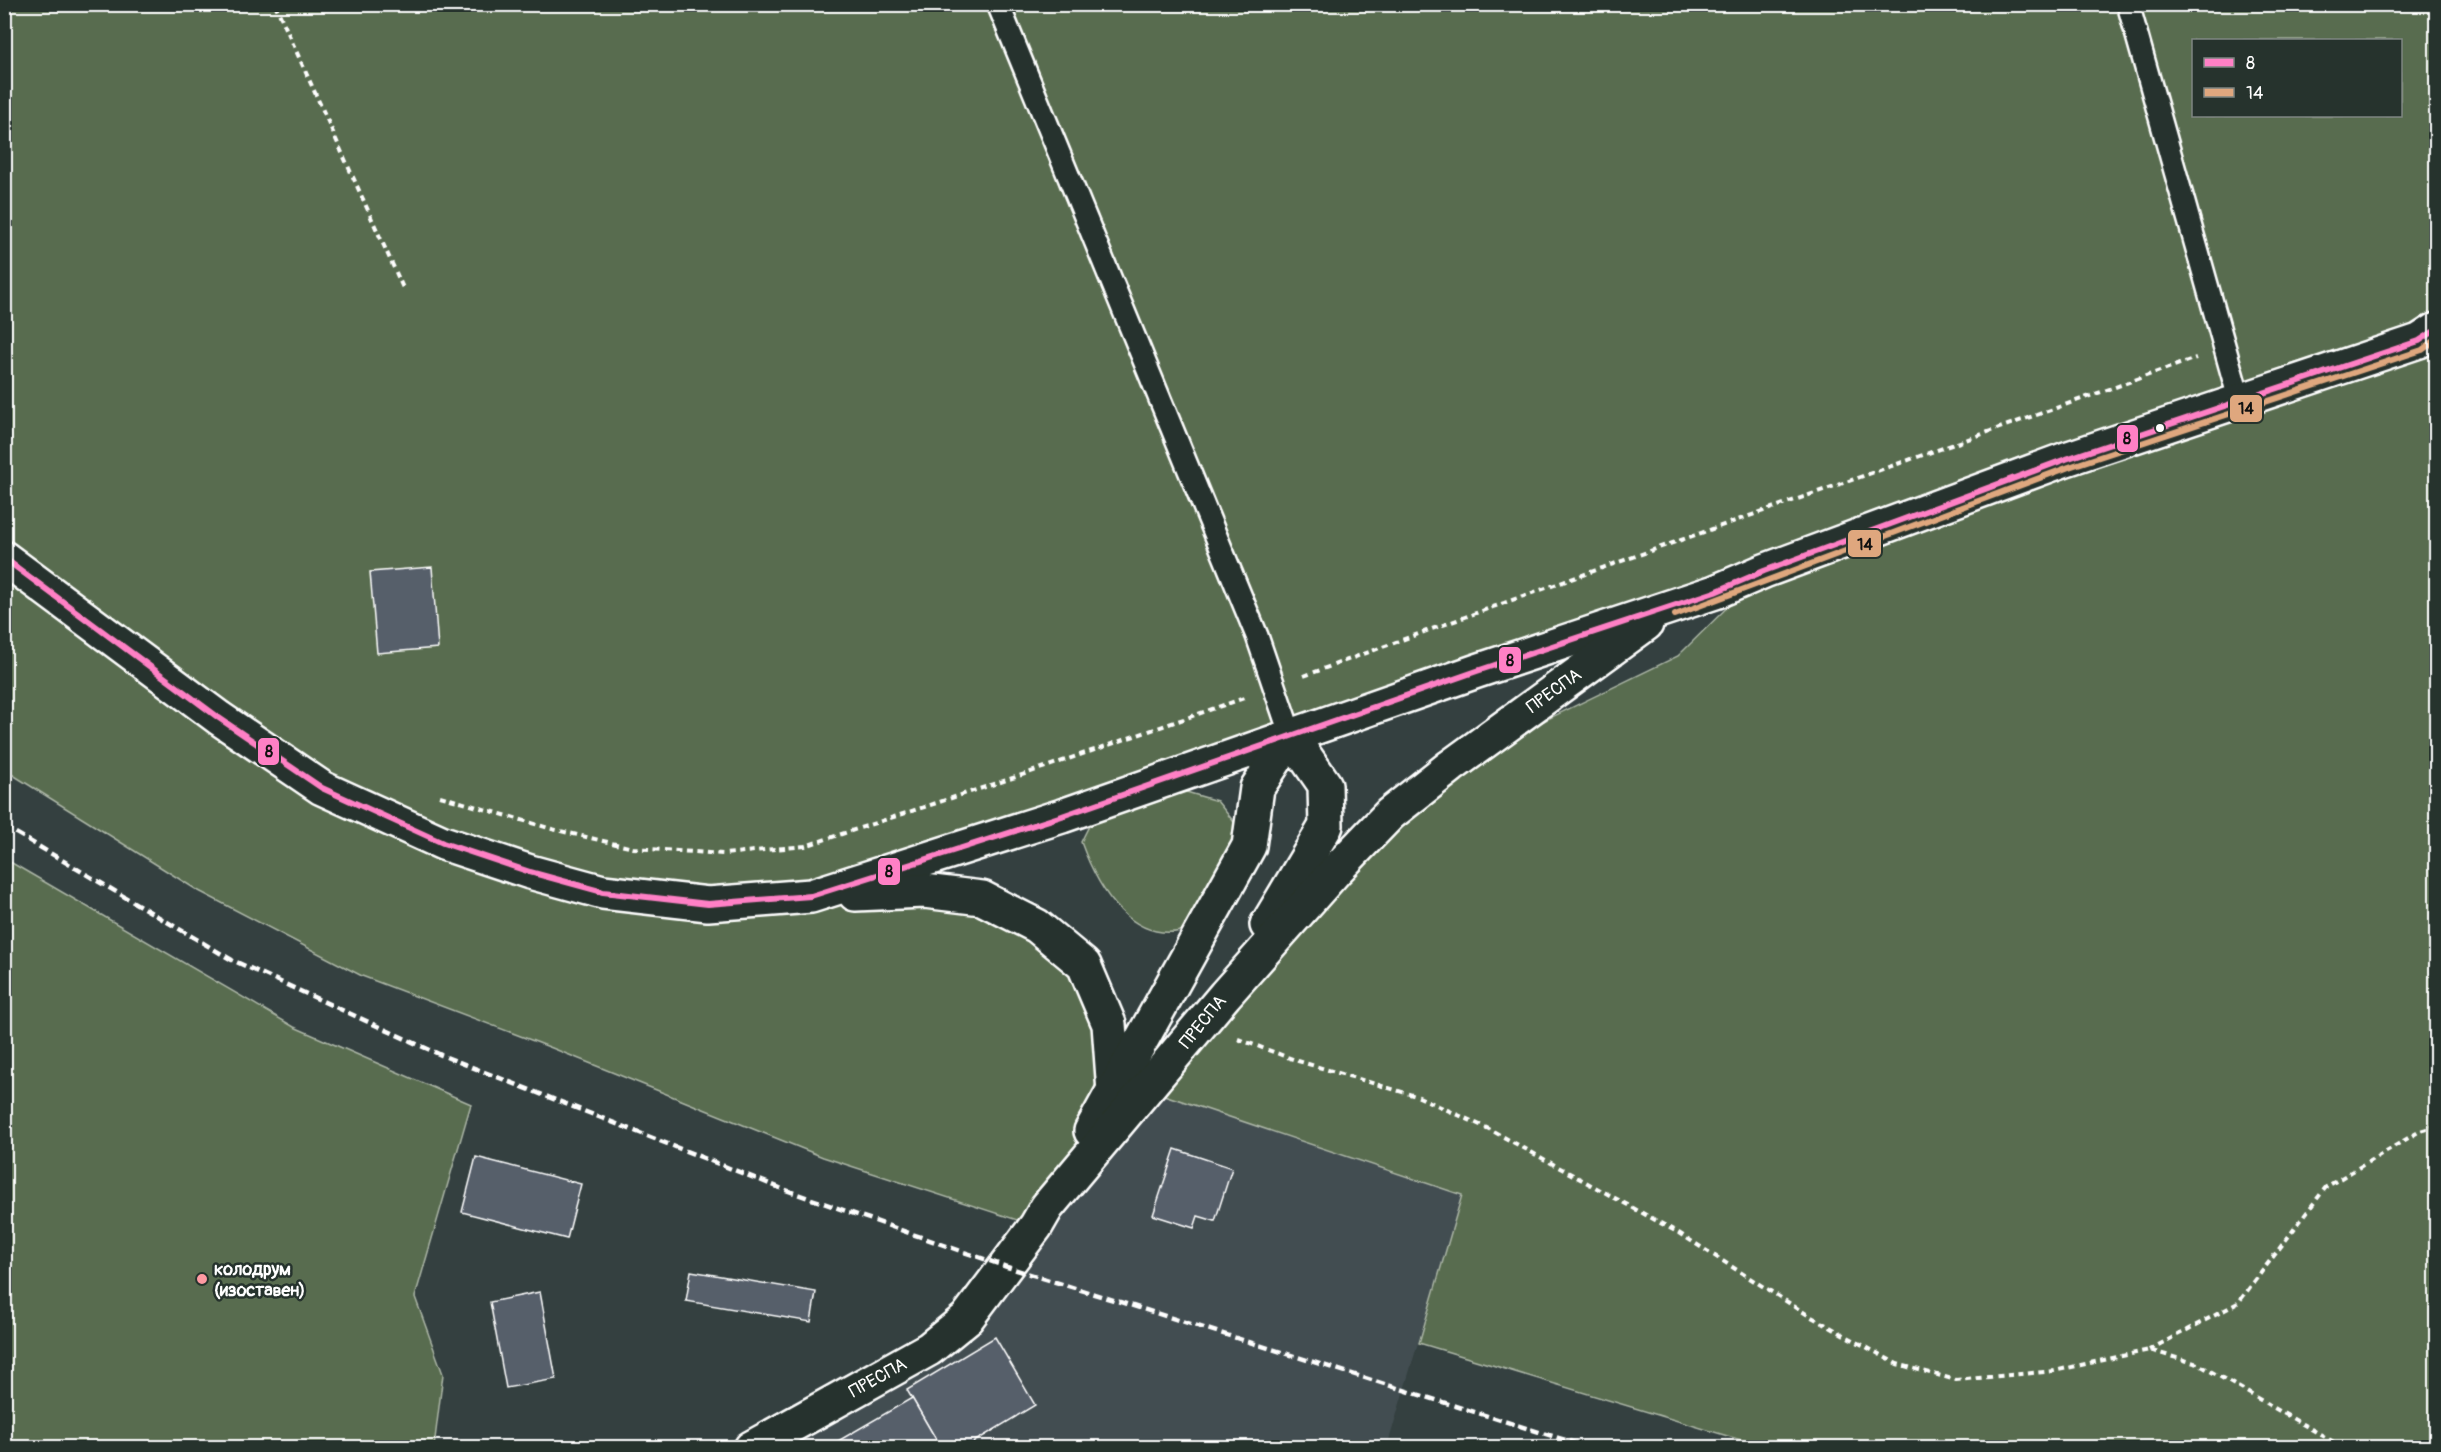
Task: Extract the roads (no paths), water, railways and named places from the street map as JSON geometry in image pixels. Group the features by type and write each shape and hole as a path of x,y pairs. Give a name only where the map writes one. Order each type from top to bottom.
{"street":[{"path":"811,896 1062,816 1714,592 1764,571 2066,459 2419,341 2436,330"},
{"path":"4,558 219,718 322,788 443,843 530,872 603,892 708,904 924,891 982,898 1037,926 1084,965 1109,1024 1114,1092"},
{"name":"ПРЕСПА","path":"751,1448 929,1350 967,1318 1047,1208 1146,1089 1225,995 1337,869 1390,814 1451,765 1672,606"},
{"path":"1225,995 1326,826 1325,785 1291,736"},
{"path":"1047,1208 1114,1092 1249,846 1257,788 1291,736"}],"lane":[{"path":"998,4 1257,636 1291,736"},
{"path":"2128,4 2240,402"}],"railway":[{"path":"4,826 232,960 441,1055 780,1188 1007,1267 1591,1448"}],"place":[{"name":"колодрум (изоставен)","path":"202,1279"}]}
